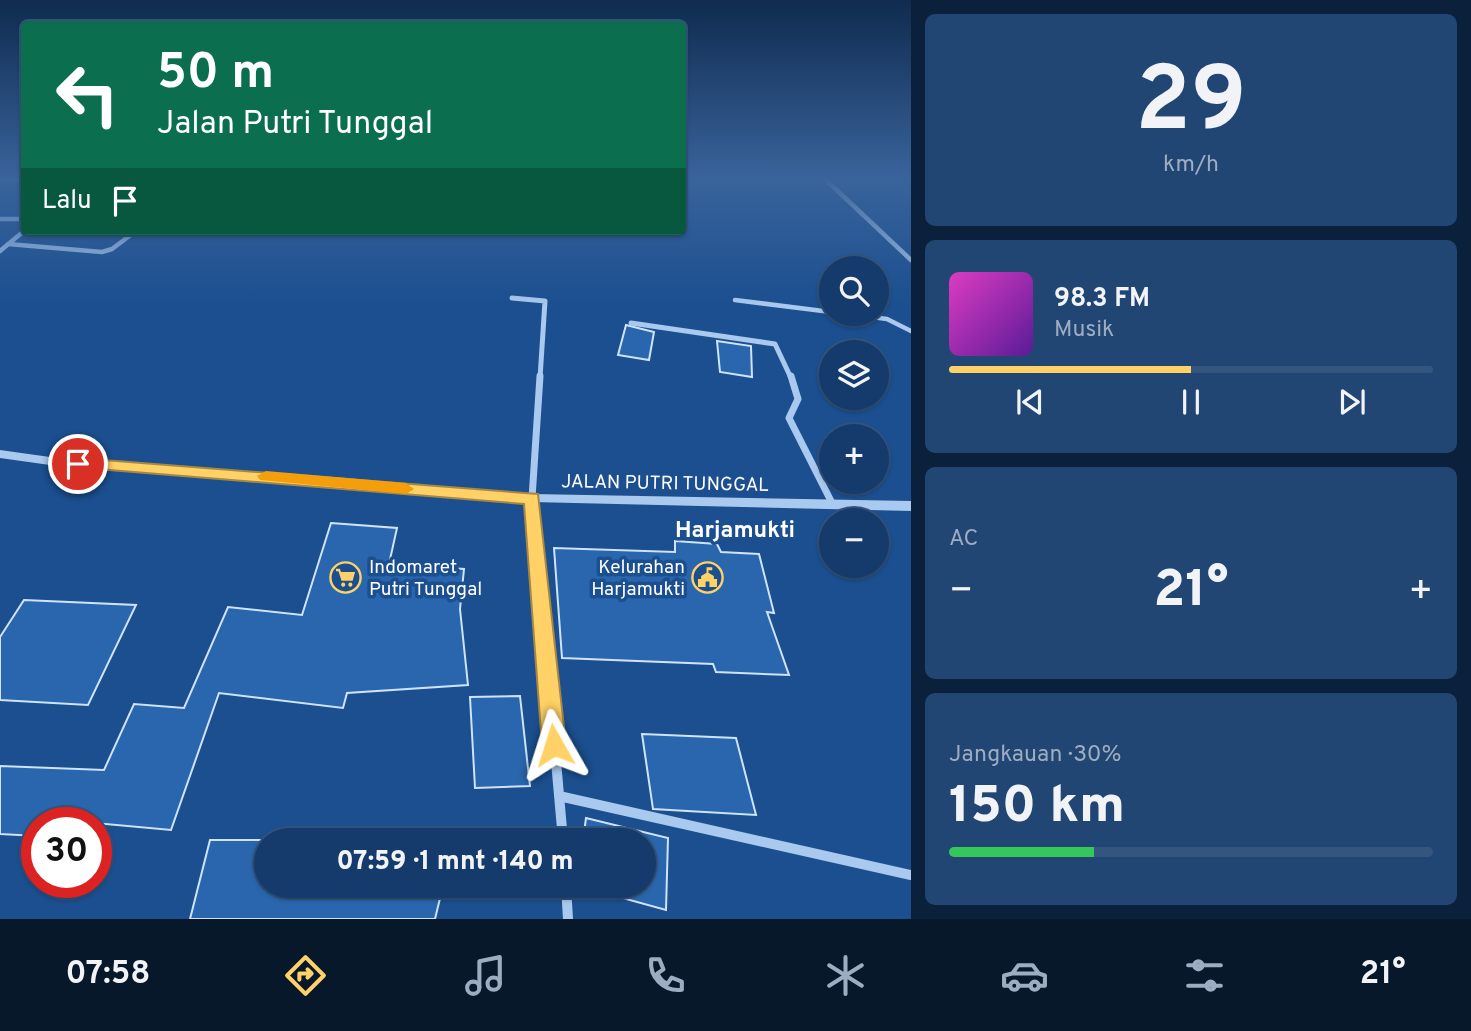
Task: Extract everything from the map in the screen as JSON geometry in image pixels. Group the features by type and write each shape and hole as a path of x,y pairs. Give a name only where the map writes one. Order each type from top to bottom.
{"street":[{"path":"868,220 911,260"},
{"path":"0,251 21,233"},
{"path":"8,244 102,252 112,249 131,235"},
{"path":"512,298 545,301 532,498 562,828"},
{"path":"631,323 775,344 788,367 798,399 789,418 833,505"},
{"name":"JALAN PUTRI TUNGGAL","path":"0,454 57,462 532,498 911,506"},
{"path":"559,796 911,875"},
{"path":"567,898 568,919"}],"lane":[{"path":"735,300 819,310"},
{"path":"889,320 911,331"}],"building":[{"path":"626,325 654,332 649,360 618,355"},
{"path":"717,341 751,346 752,377 720,372"},
{"path":"331,523 397,528 389,564 464,569 460,609 468,685 347,693 343,708 219,693 171,830 112,825 112,807 21,807 21,835 0,834 0,766 104,770 134,704 184,708 228,607 302,615"},
{"path":"675,541 717,544 721,552 759,554 774,613 767,612 789,675 716,672 713,664 562,658 554,548 675,552"},
{"path":"24,600 136,605 88,705 0,700 0,637"},
{"path":"520,696 530,786 475,788 470,697"},
{"path":"642,734 736,738 756,815 653,809"},
{"path":"586,818 627,828 585,828"},
{"path":"656,835 668,838 666,910 622,898 656,898"},
{"path":"210,840 254,840 254,898 440,898 435,919 190,919"}],"slow traffic":[{"path":"266,476 406,489"}],"place":[{"name":"Indomaret Putri Tunggal","path":"346,577"},
{"name":"Kelurahan Harjamukti","path":"708,577"}],"district":[{"name":"Harjamukti","path":"735,529"}],"route":[{"path":"78,464 213,472 532,498 554,745"}]}
